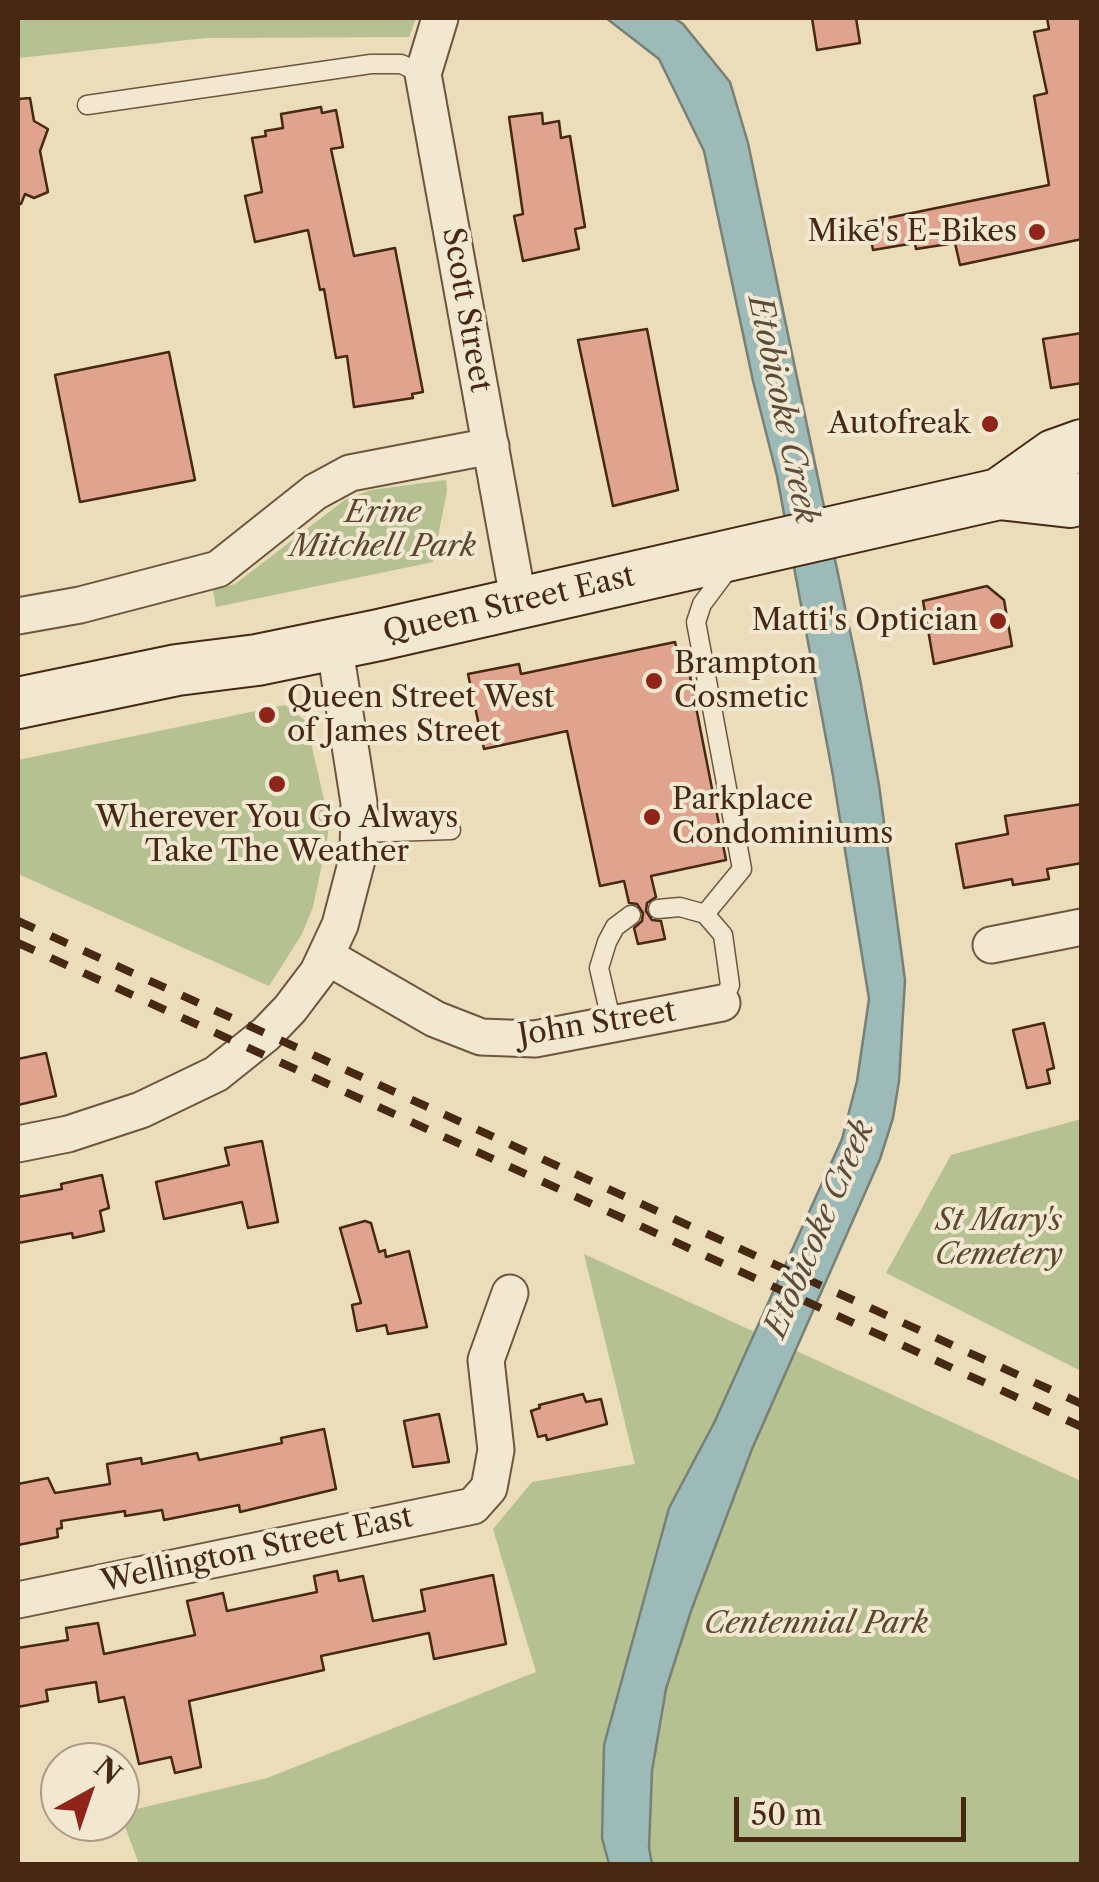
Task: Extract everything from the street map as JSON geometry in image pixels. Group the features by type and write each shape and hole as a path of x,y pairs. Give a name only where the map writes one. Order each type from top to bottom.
{"main road":[{"name":"Queen Street East","path":"999,494 1054,455 1082,445"},
{"name":"Queen Street East","path":"18,703 177,670 257,660 999,494 1070,502 1082,498"}],"street":[{"name":"Scott Street","path":"440,18 423,74 519,604"},
{"path":"18,616 80,605 218,568 315,492 350,473 490,446"},
{"path":"18,1144 68,1134 141,1110 216,1074 260,1040 290,1009 326,956 349,900 358,856 360,802 334,643"},
{"path":"990,944 1082,926"},
{"name":"John Street","path":"326,956 436,1020 481,1037 535,1039 722,1004"},
{"name":"Wellington Street East","path":"18,1600 473,1506 489,1488 496,1450 486,1360 510,1293"}],"lane":[{"path":"87,105 371,64 402,64 423,74"},
{"path":"705,914 742,869 696,622 702,604 742,553"},
{"path":"359,833 451,830"},
{"path":"658,909 680,907 705,914 724,935 730,985 722,1004"},
{"path":"612,1024 599,968 606,942 615,928 632,915"}],"green space":[{"path":"18,18 416,18 409,37 206,38 18,58"},
{"name":"Erine Mitchell Park","path":"446,480 433,562 216,607 213,590 235,584 346,499 371,490"},
{"path":"285,705 306,721 328,817 328,835 313,907 302,934 269,986 18,874 18,760"},
{"name":"St Mary's Cemetery","path":"1082,1119 1081,1371 886,1273 951,1155"},
{"name":"Centennial Park","path":"584,1254 1081,1481 1081,1864 139,1864 131,1842 140,1842 140,1808 267,1778 536,1672 493,1529 532,1482 635,1464"}],"water":[{"name":"Etobicoke Creek","path":"606,18 674,18 730,82 748,143 860,679 879,785 905,980 899,1081 880,1159 752,1449 666,1689 652,1771 652,1864 609,1864 602,1838 604,1745 669,1508 714,1423 842,1139 857,1081 869,999 833,776 777,476 704,151 659,59"}],"building":[{"path":"812,18 856,18 860,43 817,50"},
{"path":"1047,18 1082,18 1082,239 960,265 955,243 916,249 915,243 873,250 868,222 1049,185 1034,96 1047,93 1034,32 1049,29"},
{"path":"30,98 34,121 48,129 40,151 48,192 34,198 25,194 18,204 18,99"},
{"path":"321,107 322,113 336,110 343,147 331,149 354,256 395,248 423,392 412,394 413,398 354,407 347,356 336,358 324,289 320,290 308,230 255,242 245,196 262,192 252,138 283,128 281,114"},
{"path":"542,113 543,124 559,121 561,138 570,136 585,227 575,229 579,249 523,261 514,216 523,214 509,117"},
{"path":"647,329 678,490 613,506 578,340"},
{"path":"1082,333 1082,383 1051,388 1043,339"},
{"path":"169,352 195,480 80,502 55,375"},
{"path":"987,586 1004,600 1012,646 934,664 923,601"},
{"name":"Parkplace Condominiums","path":"675,642 679,657 686,656 726,860 651,876 656,897 647,903 646,911 652,920 661,921 665,939 638,944 634,928 642,921 643,913 637,904 629,903 624,881 600,886 567,731 484,749 468,674 519,664 521,674"},
{"path":"1082,804 1082,863 1047,869 1049,879 1013,885 1012,879 964,888 956,844 1008,834 1005,816"},
{"path":"1044,1023 1054,1068 1047,1070 1050,1083 1027,1088 1013,1030"},
{"path":"46,1053 56,1096 18,1105 18,1059"},
{"path":"262,1141 278,1222 248,1228 242,1202 164,1219 156,1182 229,1165 225,1148"},
{"path":"102,1175 109,1208 100,1211 104,1231 18,1243 18,1197 62,1189 61,1184"},
{"path":"371,1223 379,1252 385,1250 386,1257 409,1251 427,1327 388,1334 386,1325 357,1331 352,1305 361,1303 340,1228"},
{"path":"583,1394 586,1402 601,1399 607,1424 547,1440 546,1435 538,1437 531,1411 539,1405"},
{"path":"439,1414 449,1462 413,1467 404,1421"},
{"path":"324,1429 336,1489 240,1512 239,1505 164,1520 162,1510 125,1516 125,1511 61,1521 58,1537 18,1545 18,1484 48,1478 55,1493 110,1484 107,1464 141,1458 142,1464 197,1453 199,1460 282,1443 281,1438"},
{"path":"337,1571 339,1581 363,1576 373,1621 425,1611 421,1590 493,1575 506,1644 434,1659 429,1633 321,1656 324,1670 189,1701 201,1767 175,1773 171,1757 140,1764 140,1742 134,1742 124,1697 99,1702 96,1682 46,1690 48,1701 18,1707 18,1648 68,1640 66,1628 98,1623 104,1654 195,1635 187,1601 223,1593 227,1611 317,1592 314,1576"}],"railway":[{"path":"18,921 1082,1404"},
{"path":"18,943 1082,1427"}],"place":[{"name":"Mike's E-Bikes","path":"1037,232"},
{"name":"Autofreak","path":"990,424"},
{"name":"Matti's Optician","path":"998,621"},
{"name":"Brampton Cosmetic","path":"654,681"},
{"name":"Queen Street West of James Street","path":"267,715"},
{"name":"Wherever You Go Always Take The Weather","path":"277,784"},
{"name":"Parkplace Condominiums","path":"652,817"}]}
